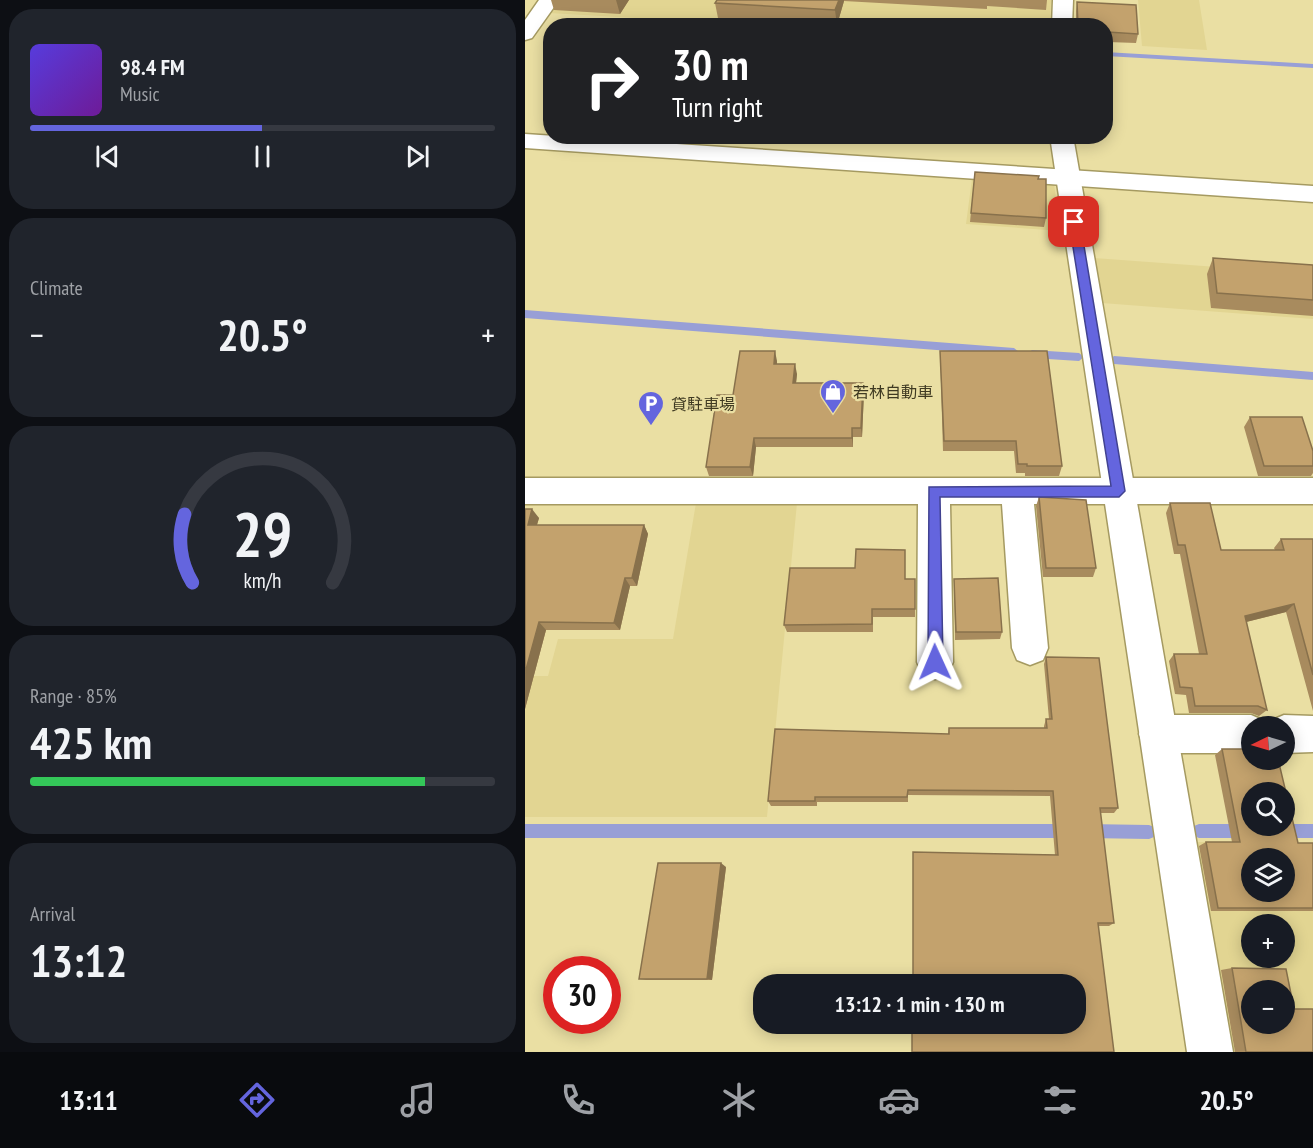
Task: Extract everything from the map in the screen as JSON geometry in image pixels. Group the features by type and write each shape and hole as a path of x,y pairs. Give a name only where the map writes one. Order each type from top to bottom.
{"street":[{"path":"531,26 549,0"},
{"path":"1062,18 1063,0"},
{"path":"525,141 543,142"},
{"path":"570,144 1313,194"},
{"path":"1062,144 1210,1052"},
{"path":"525,491 1313,491"},
{"path":"934,491 935,662"},
{"path":"1017,491 1030,648"},
{"path":"1158,734 1241,734"}],"shaded area":[{"path":"557,0 1051,0 1050,18 635,18 549,13"},
{"path":"1138,0 1199,0 1207,50 1142,46"},
{"path":"972,179 1054,184 1061,231 966,224"},
{"path":"1094,258 1313,274 1313,319 1102,303"},
{"path":"696,503 797,503 767,817 525,817 525,676 548,676 558,639 673,639"},
{"path":"1197,842 1313,843 1313,1052 1234,1052"}],"water":[{"path":"1113,52 1313,64 1313,68 1113,56"}],"building":[{"path":"717,0 839,0 835,10 715,3"},
{"path":"1077,2 1136,5 1138,34 1113,32 1113,18 1078,18"},
{"path":"975,172 1039,176 1038,179 1046,179 1046,218 971,213"},
{"path":"1213,258 1313,265 1313,300 1217,293"},
{"path":"740,351 775,351 774,364 795,364 793,383 863,383 861,428 852,428 852,438 754,438 750,467 706,467 717,395 733,395"},
{"path":"940,351 1047,351 1062,466 1018,464 1016,441 944,441"},
{"path":"1250,417 1302,417 1313,451 1313,466 1264,466"},
{"path":"1039,497 1086,500 1096,568 1046,568"},
{"path":"1170,503 1210,503 1221,550 1284,550 1281,539 1313,539 1313,675 1294,604 1245,616 1267,710 1258,706 1195,706 1192,688 1180,687 1174,654 1207,654 1185,545 1178,545"},
{"path":"525,509 532,509 528,525 644,525 632,578 625,578 614,623 539,622 525,673"},
{"path":"856,549 905,550 905,579 915,579 915,609 872,609 872,624 784,625 790,568 855,568"},
{"path":"998,578 1002,632 956,632 954,579"},
{"path":"1046,657 1099,658 1118,808 1100,808 1114,923 1098,923 1114,1052 912,1052 912,1034 1086,1034 1086,974 913,974 913,852 1058,855 1053,791 908,790 907,797 815,797 815,801 768,801 775,729 949,734 949,728 1047,728 1046,719 1052,719"},
{"path":"1222,749 1241,749 1241,770 1281,770 1283,782 1241,782 1241,836 1295,836 1295,830 1298,843 1313,843 1313,908 1218,908 1206,842 1240,842"},
{"path":"658,863 721,863 707,979 639,979"},
{"path":"1232,968 1286,969 1288,980 1241,980 1241,1022"},
{"path":"1295,1009 1313,1009 1313,1052 1246,1052 1243,1034 1295,1034"}],"waterway":[{"path":"525,314 1014,352"},
{"path":"1032,354 1079,357"},
{"path":"1114,360 1313,376"},
{"path":"525,831 1067,831"},
{"path":"1087,831 1149,832"},
{"path":"1199,831 1241,831"},
{"path":"1295,831 1313,831"}],"place":[{"name":"若林自動車","path":"833,415"},
{"name":"貸駐車場","path":"651,427"}],"route":[{"path":"935,662 934,491 1119,491 1074,222"}]}
